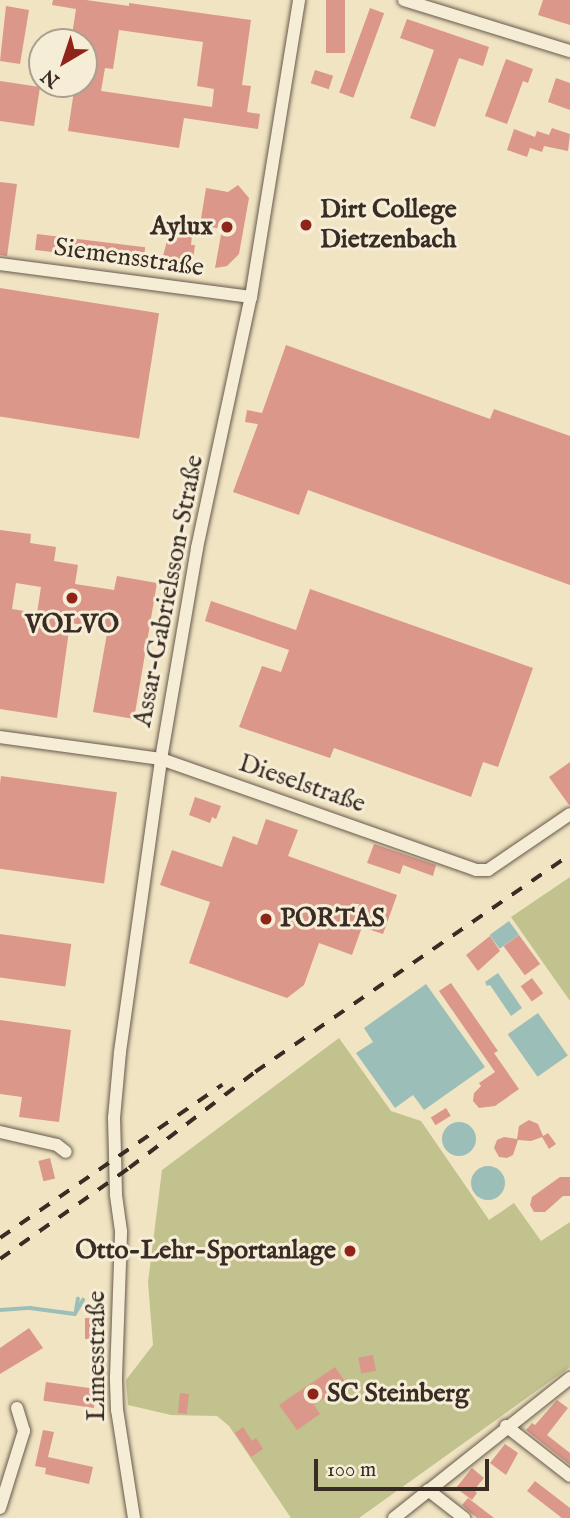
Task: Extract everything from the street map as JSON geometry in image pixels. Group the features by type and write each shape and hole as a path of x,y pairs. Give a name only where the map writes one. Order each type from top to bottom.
{"street":[{"name":"Assar-Gabrielsson-Straße","path":"116,1194 114,1118 120,1052 161,760 197,548 251,297 299,0"},
{"path":"404,0 570,51"},
{"name":"Siemensstraße","path":"0,264 251,297"},
{"name":"Dieselstraße","path":"0,737 161,760 475,870 488,870 570,814"},
{"path":"0,1132 57,1145 66,1152"},
{"name":"Limesstraße","path":"116,1194 121,1231 117,1410 134,1518"},
{"path":"394,1518 506,1426 570,1378"},
{"path":"0,1508 24,1431 18,1408"},
{"path":"506,1426 570,1476"},
{"path":"428,1490 464,1518"}],"green space":[{"path":"570,877 570,1001 511,917"},
{"name":"Otto-Lehr-Sportanlage","path":"339,1038 391,1111 421,1121 489,1220 514,1203 541,1241 570,1222 570,1367 359,1518 291,1518 229,1426 217,1416 171,1415 128,1405 126,1380 153,1345 148,1282 162,1170"}],"water":[{"path":"509,921 519,935 500,949 490,935"},
{"path":"498,973 522,1008 511,1016 490,985 487,986 485,982"},
{"path":"426,984 485,1067 424,1110 413,1095 395,1108 356,1053 373,1042 364,1028"},
{"path":"538,1013 568,1056 538,1077 508,1034"},
{"path":"459,1122 471,1127 476,1139 471,1151 459,1156 447,1151 442,1139 447,1127"},
{"path":"488,1166 500,1171 505,1183 500,1195 488,1200 476,1195 471,1183 476,1171"}],"building":[{"path":"53,0 86,0 129,6 129,3 251,20 242,85 251,86 247,112 260,114 258,129 184,118 179,148 68,131 73,98 98,98 98,28 73,28 76,9 52,5","holes":["119,30 203,42 197,86 214,89 212,107 101,91 105,68 113,69"]},
{"path":"326,0 345,0 345,53 326,53"},
{"path":"543,0 570,0 570,25 538,15"},
{"path":"6,6 29,10 20,64 0,61"},
{"path":"370,8 384,13 353,98 339,93"},
{"path":"407,19 489,47 483,66 459,58 435,127 410,118 434,50 400,38"},
{"path":"506,59 533,69 528,83 523,81 507,124 485,116"},
{"path":"315,70 333,76 329,89 311,83"},
{"path":"556,78 570,83 570,110 548,102"},
{"path":"0,81 28,85 28,98 38,98 34,126 0,121"},
{"path":"552,128 570,134 568,151 544,146 542,152 530,148 527,157 507,150 514,129 535,137 537,131 549,135"},
{"path":"0,182 17,184 7,256 0,255"},
{"name":"Aylux","path":"238,185 249,198 239,254 227,266 215,268 222,229 200,225 206,188 228,192"},
{"path":"169,233 192,236 191,245 195,245 192,268 165,265 166,257 163,256"},
{"path":"37,234 145,247 143,263 35,250"},
{"path":"0,288 159,313 139,439 0,417"},
{"path":"286,345 490,419 494,409 570,436 570,585 308,490 299,515 233,492 258,424 245,422 247,410 262,413"},
{"path":"0,530 31,534 30,543 56,547 54,561 78,565 75,584 114,590 117,576 157,583 134,719 93,712 108,628 70,623 57,718 0,709","holes":["16,583 41,587 37,613 12,609"]},
{"path":"310,589 533,668 498,767 483,762 471,797 334,748 330,758 239,727 262,666 281,672 289,650 205,621 211,601 296,630"},
{"path":"570,762 570,805 569,805 549,777"},
{"path":"1,776 117,792 104,883 0,869"},
{"path":"195,797 221,806 216,819 212,817 210,823 189,815"},
{"name":"PORTAS","path":"266,819 298,830 288,856 397,895 383,934 362,927 352,955 319,943 304,985 287,998 189,963 210,902 160,885 172,850 222,867 233,836 257,845"},
{"path":"374,844 436,865 433,876 403,865 400,874 367,863"},
{"path":"0,934 71,944 65,987 0,977"},
{"path":"519,935 540,964 525,975 504,946"},
{"path":"490,936 500,951 478,971 466,955"},
{"path":"532,978 543,993 532,1002 521,986"},
{"path":"451,983 498,1051 494,1053 519,1089 495,1106 479,1108 473,1101 474,1093 481,1086 479,1083 495,1072 439,991"},
{"path":"0,1020 71,1030 59,1122 19,1117 22,1097 0,1094"},
{"path":"446,1108 451,1116 436,1125 431,1118"},
{"path":"529,1120 538,1124 543,1136 548,1133 556,1144 549,1149 542,1137 531,1141 518,1140 513,1155 507,1158 499,1157 494,1148 497,1140 504,1137 517,1139 519,1126"},
{"path":"50,1158 55,1178 43,1181 38,1161"},
{"path":"560,1177 570,1177 570,1196 563,1196 545,1212 534,1212 530,1205 532,1197"},
{"path":"85,1318 96,1318 96,1339 85,1339"},
{"path":"29,1328 43,1348 0,1374 0,1348"},
{"path":"373,1355 376,1371 361,1374 358,1358"},
{"name":"SC Steinberg","path":"335,1367 346,1383 314,1405 320,1414 297,1430 279,1405"},
{"path":"46,1382 97,1389 94,1408 43,1401"},
{"path":"180,1393 189,1394 187,1414 178,1413"},
{"path":"557,1400 568,1408 547,1435 570,1453 570,1465 526,1430 532,1423 535,1425"},
{"path":"243,1427 252,1441 256,1438 263,1449 251,1457 235,1433"},
{"path":"43,1430 54,1432 48,1457 93,1467 89,1484 45,1474 46,1468 35,1466"},
{"path":"505,1444 518,1453 506,1475 490,1463"},
{"path":"472,1468 484,1478 474,1490 477,1493 472,1500 456,1488"},
{"path":"535,1481 570,1508 570,1518 562,1518 527,1491"},
{"path":"468,1498 494,1518 477,1518 462,1505"}],"waterway":[{"path":"76,1311 78,1299"},
{"path":"75,1314 83,1300"},
{"path":"0,1310 30,1308 75,1314"}],"railway":[{"path":"0,1259 129,1168 255,1072 570,855"},
{"path":"0,1238 222,1085"}],"place":[{"name":"Dirt College Dietzenbach","path":"306,225"},
{"name":"Aylux","path":"227,227"},
{"name":"VOLVO","path":"72,598"},
{"name":"PORTAS","path":"266,919"},
{"name":"Otto-Lehr-Sportanlage","path":"350,1251"},
{"name":"SC Steinberg","path":"313,1394"}]}
